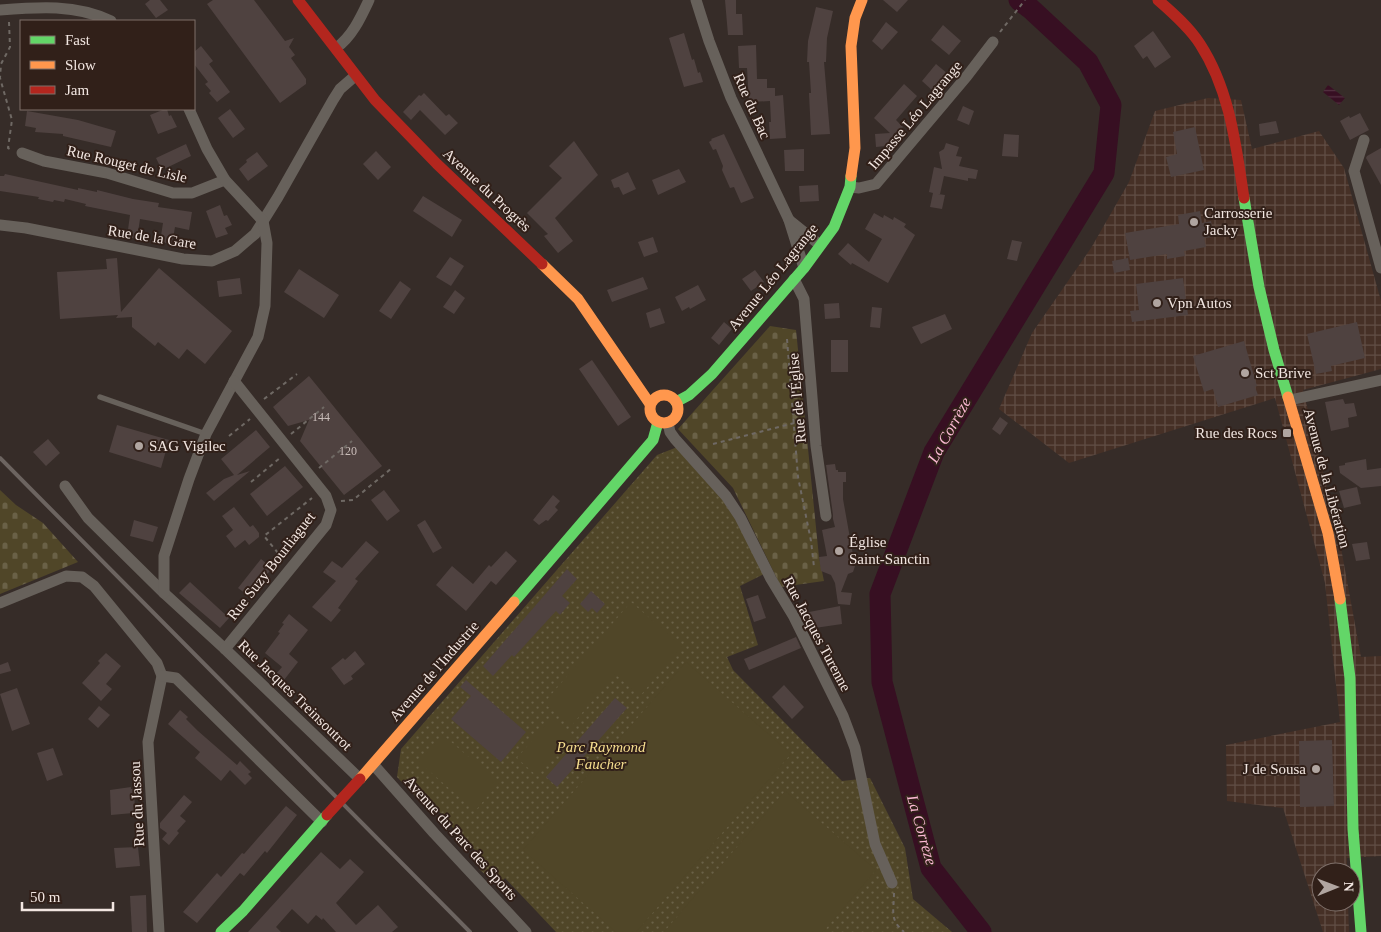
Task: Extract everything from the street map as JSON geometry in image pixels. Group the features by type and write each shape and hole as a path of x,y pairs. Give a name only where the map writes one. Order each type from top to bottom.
{"main road":[{"name":"Avenue du Progrès","path":"298,0 375,100 578,298 650,404"},
{"name":"Avenue Léo Lagrange","path":"676,402 689,395 712,374 804,268 834,227 850,187 855,148 851,46 855,18 862,0"},
{"name":"Avenue de la Libération","path":"1158,0 1171,11 1200,44 1221,87 1232,125 1259,287 1274,350 1328,533 1339,589 1350,678 1353,829 1361,932"},
{"path":"660,395 670,396 676,402 677,415 672,421 663,422 652,417 650,404 660,395"},
{"name":"Avenue de l'Industrie","path":"221,932 243,911 360,779 614,487 652,440 663,422"}],"street":[{"path":"336,48 350,36 369,0"},
{"name":"Rue du Bac","path":"696,0 731,98 789,220 804,268"},
{"path":"4,10 43,4 75,9 109,20"},
{"name":"Impasse Léo Lagrange","path":"850,187 858,188 876,184 967,76 993,42"},
{"name":"Rue de la Gare","path":"0,225 26,228 183,260 212,260 235,251 255,234 264,221 333,100 340,89 355,76"},
{"path":"164,593 164,556 189,479 206,434 258,336 264,306 267,243 264,221 225,180 207,149 189,110"},
{"path":"1364,140 1354,171 1381,268"},
{"name":"Rue Rouget de Lisle","path":"22,153 44,161 107,173 174,193 192,193 225,180"},
{"name":"Rue du Bac","path":"789,220 820,245"},
{"name":"Rue de l'Église","path":"794,279 804,299 814,420 826,516"},
{"path":"1290,400 1381,380"},
{"name":"Rue Suzy Bourliaguet","path":"225,649 326,525 331,510 322,490 234,381"},
{"name":"Rue Jacques Turenne","path":"663,422 675,439 726,496 740,517 771,578 794,617 843,716 855,748 875,844 892,884"},
{"name":"Rue Jacques Treinsoutrot","path":"64,486 88,518 360,779"},
{"path":"0,603 66,576 82,577 94,586 157,663 162,676 176,678 324,818"},
{"name":"Rue du Jassou","path":"159,932 148,742 162,676"},
{"name":"Avenue du Parc des Sports","path":"373,764 526,932"}],"lane":[{"path":"100,397 206,434"}],"path":[{"path":"1002,29 1025,0"},
{"path":"4,10 10,47 1,64 0,78 12,120 8,148 22,153"},
{"path":"787,339 798,477 811,541 814,567"},
{"path":"229,436 256,409 297,374"},
{"path":"251,482 324,407"},
{"path":"713,444 794,423 814,420"},
{"path":"309,475 352,441"},
{"path":"328,502 353,500 392,468"},
{"path":"291,568 264,536 322,490"},
{"path":"892,884 894,895 893,915 898,926 904,932"}],"shaded area":[{"path":"1328,85 1345,98 1339,105 1323,92"},
{"path":"1208,98 1241,100 1252,149 1319,131 1344,168 1381,301 1381,369 1303,390 1339,537 1361,657 1381,656 1381,856 1347,858 1347,862 1311,862 1311,895 1283,808 1227,801 1226,745 1340,722 1325,583 1275,398 1069,463 999,409 1032,333 1091,248 1129,182 1155,111"},
{"path":"1317,912 1348,912 1349,932 1323,932"}],"green space":[{"path":"770,326 796,330 819,557 824,581 781,587 733,488 678,429"},
{"name":"Parc Raymond Faucher","path":"680,446 726,496 768,572 740,586 758,645 727,657 733,670 842,781 870,778 905,848 913,899 952,932 556,932 505,878 498,886 479,869 480,861 475,850 458,834 428,798 420,801 397,777 401,749 657,455"},
{"path":"0,490 16,505 43,523 78,562 0,594"},
{"path":"631,602 682,646 640,696 615,674 571,726 544,703"},
{"path":"686,662 791,754 636,932 616,932 523,850"},
{"path":"551,719 571,737 537,776 517,758"},
{"path":"443,735 499,783 475,811 419,762"},
{"path":"785,791 876,870 823,932 664,932"}],"building":[{"path":"150,0 160,0 168,10 156,18 145,4"},
{"path":"213,0 254,0 285,41 294,38 289,47 295,55 291,58 306,79 306,84 280,103 207,4"},
{"path":"725,0 736,0 736,14 742,14 743,35 728,35"},
{"path":"883,0 908,0 897,12"},
{"path":"816,7 833,11 827,38 826,62 824,62 830,134 811,135 809,93 811,93 809,62 807,62 808,41"},
{"path":"886,22 898,32 882,50 872,41"},
{"path":"943,25 961,41 949,55 931,40"},
{"path":"1153,31 1171,57 1155,68 1147,56 1143,59 1134,46"},
{"path":"684,33 692,60 694,59 703,82 684,87 669,38"},
{"path":"756,45 757,79 767,79 767,88 775,88 775,96 783,95 786,138 770,139 770,101 749,102 747,68 739,68 738,46"},
{"path":"201,46 213,61 209,64 230,92 217,102 209,93 211,91 205,84 208,82 195,65 195,51"},
{"path":"936,64 948,74 933,91 922,81"},
{"path":"904,84 917,96 896,120 903,127 886,146 876,147 875,134 890,133 874,118"},
{"path":"424,93 446,116 449,114 458,123 445,135 420,110 411,120 403,112 419,95 421,96"},
{"path":"963,106 974,111 969,125 957,120"},
{"path":"230,109 245,129 233,138 218,118"},
{"path":"167,110 177,127 158,134 150,115"},
{"path":"27,111 78,120 116,131 111,147 63,136 63,134 35,132 36,128 25,126"},
{"path":"1360,113 1369,130 1350,140 1340,121"},
{"path":"1276,121 1279,133 1260,136 1259,124"},
{"path":"1195,127 1204,170 1171,177 1166,157 1177,154 1173,132"},
{"path":"724,134 754,198 741,203 734,187 730,188 716,149 713,150 709,142 711,139"},
{"path":"1004,134 1019,135 1018,157 1002,156"},
{"path":"574,141 598,175 555,218 573,241 558,253 544,236 548,234 527,213 562,178 549,166"},
{"path":"946,143 959,147 956,156 962,157 959,166 978,170 976,179 968,178 968,181 944,176 940,194 938,194 945,195 942,209 930,207 933,193 929,192 934,167 942,169 939,152 944,149"},
{"path":"186,144 191,156 162,170 156,158"},
{"path":"1381,148 1381,185 1366,158"},
{"path":"804,149 804,171 785,171 784,150"},
{"path":"376,151 391,167 378,180 363,164"},
{"path":"257,152 268,166 248,181 239,169 247,162 246,160"},
{"path":"679,169 686,182 658,195 652,180"},
{"path":"628,172 636,189 623,195 619,187 614,188 611,180"},
{"path":"5,174 78,190 78,188 97,192 97,190 159,203 158,207 192,212 189,230 175,227 172,244 160,242 163,223 140,219 137,239 127,237 130,215 85,206 86,204 65,199 64,202 54,200 53,202 38,199 39,197 0,191 0,176"},
{"path":"818,185 819,201 800,202 799,186"},
{"path":"423,196 462,220 452,237 413,211"},
{"path":"220,205 224,216 227,215 232,225 225,228 228,234 216,238 206,211"},
{"path":"1200,211 1202,223 1211,221 1214,237 1204,238 1206,247 1184,251 1185,256 1167,259 1167,254 1130,260 1125,233 1179,224 1178,215"},
{"path":"874,213 883,218 884,215 893,220 894,217 906,224 904,227 915,235 888,283 852,263 851,265 838,254 848,243 869,262 882,239 865,229"},
{"path":"653,237 658,252 644,257 638,242"},
{"path":"1012,240 1022,242 1017,261 1007,259"},
{"path":"450,257 464,266 451,286 436,277"},
{"path":"117,258 121,312 159,268 232,331 205,364 187,349 179,359 158,342 155,346 132,327 132,317 116,318 118,315 60,319 57,272 107,269 106,259"},
{"path":"1128,258 1130,270 1114,273 1112,261"},
{"path":"299,269 339,295 324,318 284,292"},
{"path":"755,270 764,282 751,291 742,279"},
{"path":"643,277 648,289 612,302 607,290"},
{"path":"240,278 242,294 219,297 217,281"},
{"path":"1183,278 1188,315 1132,322 1130,311 1139,310 1136,284"},
{"path":"400,281 411,289 391,319 379,311"},
{"path":"698,285 706,300 690,309 689,307 682,311 675,297"},
{"path":"455,290 465,298 454,314 443,307"},
{"path":"839,303 840,318 825,319 824,304"},
{"path":"872,307 882,308 880,328 870,327"},
{"path":"660,308 665,323 650,328 646,313"},
{"path":"945,314 952,329 921,344 912,327"},
{"path":"724,322 732,329 719,345 711,338"},
{"path":"1357,322 1365,358 1331,366 1332,371 1316,374 1307,334"},
{"path":"831,340 848,340 848,372 831,372"},
{"path":"1244,341 1258,395 1218,407 1213,389 1204,392 1193,356"},
{"path":"592,360 631,417 618,426 579,369"},
{"path":"309,376 382,466 344,495 300,441 309,420 288,426 273,407"},
{"path":"1343,399 1345,404 1354,403 1357,416 1348,418 1349,427 1331,431 1325,402"},
{"path":"1000,417 1008,423 1000,435 992,429"},
{"name":"SAG Vigilec","path":"117,425 169,440 161,468 109,452"},
{"path":"256,430 270,447 237,475 250,471 214,501 206,493 224,479 234,475 221,459"},
{"path":"48,439 60,453 46,466 33,452"},
{"path":"1366,459 1367,470 1381,468 1381,486 1361,488 1340,473 1339,466"},
{"path":"835,464 838,472 846,472 846,482 843,482 843,499 855,566 853,572 848,574 841,592 852,593 850,605 838,604 835,583 831,575 821,571 819,557 827,556 822,530 835,527 826,465"},
{"path":"285,466 303,487 267,516 250,494"},
{"path":"1357,487 1361,504 1344,508 1339,491"},
{"path":"384,490 400,511 387,521 371,500"},
{"path":"553,495 560,501 555,507 558,510 548,521 546,520 539,525 533,520"},
{"path":"234,507 250,527 253,525 259,533 259,537 249,545 245,540 235,548 226,536 233,530 222,516"},
{"path":"134,520 158,527 153,542 130,536"},
{"path":"425,520 442,548 433,553 417,525"},
{"path":"366,541 379,552 355,579 358,581 338,608 341,610 331,622 312,607 336,581 323,572 332,561 342,568"},
{"path":"1367,542 1370,559 1356,561 1352,544"},
{"path":"506,551 517,561 496,585 491,581 466,611 436,585 452,566 473,584 489,565 491,567"},
{"path":"261,559 272,568 250,597 238,588"},
{"path":"567,569 577,579 562,596 570,603 560,615 556,611 514,657 512,655 493,676 483,666"},
{"path":"190,582 229,618 220,628 179,593"},
{"path":"591,591 605,604 597,613 592,608 588,612 580,604"},
{"path":"758,595 766,618 754,622 746,599"},
{"path":"840,606 842,624 808,629 804,613"},
{"path":"289,614 308,630 289,654 298,662 284,680 276,674 282,667 265,653 280,633 278,632 284,624 282,623"},
{"path":"796,637 801,648 749,670 744,659"},
{"path":"355,651 365,664 351,676 353,679 344,685 331,668 343,658 345,660"},
{"path":"106,653 121,666 106,684 112,689 101,701 82,683 100,663 98,661"},
{"path":"8,662 11,671 0,674 0,665"},
{"path":"466,680 526,732 501,762 451,719 471,696 460,687"},
{"path":"784,685 804,707 792,719 772,697"},
{"path":"17,688 30,724 12,731 0,694"},
{"path":"615,698 627,708 597,742 599,743 589,755 587,753 557,787 546,777"},
{"path":"99,706 110,715 98,728 88,719"},
{"path":"180,710 188,717 186,719 198,731 237,765 240,761 251,772 248,774 252,778 245,785 230,770 221,781 195,758 200,752 168,724"},
{"path":"1332,740 1334,806 1300,807 1299,741"},
{"path":"53,748 63,775 47,781 37,753"},
{"path":"131,787 131,789 134,789 135,811 133,813 111,815 110,790"},
{"path":"184,795 192,802 180,816 186,821 177,831 179,833 169,845 162,839 167,833 160,828 160,823"},
{"path":"286,806 297,815 267,853 265,851 244,876 240,873 197,923 183,912 217,873 221,877 242,853 244,854"},
{"path":"138,847 140,866 116,868 114,848"},
{"path":"321,852 340,869 350,859 364,872 336,903 356,925 378,905 398,927 392,932 336,932 323,918 322,920 316,915 308,924 292,909 276,927 281,932 248,932"},
{"path":"146,895 147,932 132,932 130,896"}],"waterway":[{"name":"La Corrèze","path":"981,932 931,868 882,682 880,594 934,452 1104,173 1111,105 1088,62 1019,0"}],"railway":[{"path":"0,458 470,932"}],"traffic: fast":[{"path":"676,402 689,395 712,374 804,268 834,227 850,187 851,176"},
{"path":"1244,198 1259,287 1274,350 1288,397"},
{"path":"514,602 653,440 658,422"},
{"path":"1340,599 1350,678 1353,829 1361,932"},
{"path":"221,932 243,911 327,815"}],"traffic: slow":[{"path":"851,176 855,148 851,46 855,18 862,0"},
{"path":"542,264 578,299 650,404"},
{"path":"664,395 674,399 678,409 674,419 664,423 654,419 650,409 654,399 664,395"},
{"path":"1288,397 1328,533 1340,599"},
{"path":"360,779 514,602"}],"traffic: jam":[{"path":"298,0 375,100 437,164 542,264"},
{"path":"1158,0 1196,38 1218,80 1230,119 1244,198"},
{"path":"327,815 360,779"}],"place":[{"name":"Carrosserie Jacky","path":"1194,222"},
{"name":"Vpn Autos","path":"1157,303"},
{"name":"Sct Brive","path":"1245,373"},
{"name":"Rue des Rocs","path":"1287,433"},
{"name":"SAG Vigilec","path":"139,446"},
{"name":"Église Saint-Sanctin","path":"839,551"},
{"name":"J de Sousa","path":"1316,769"}]}
